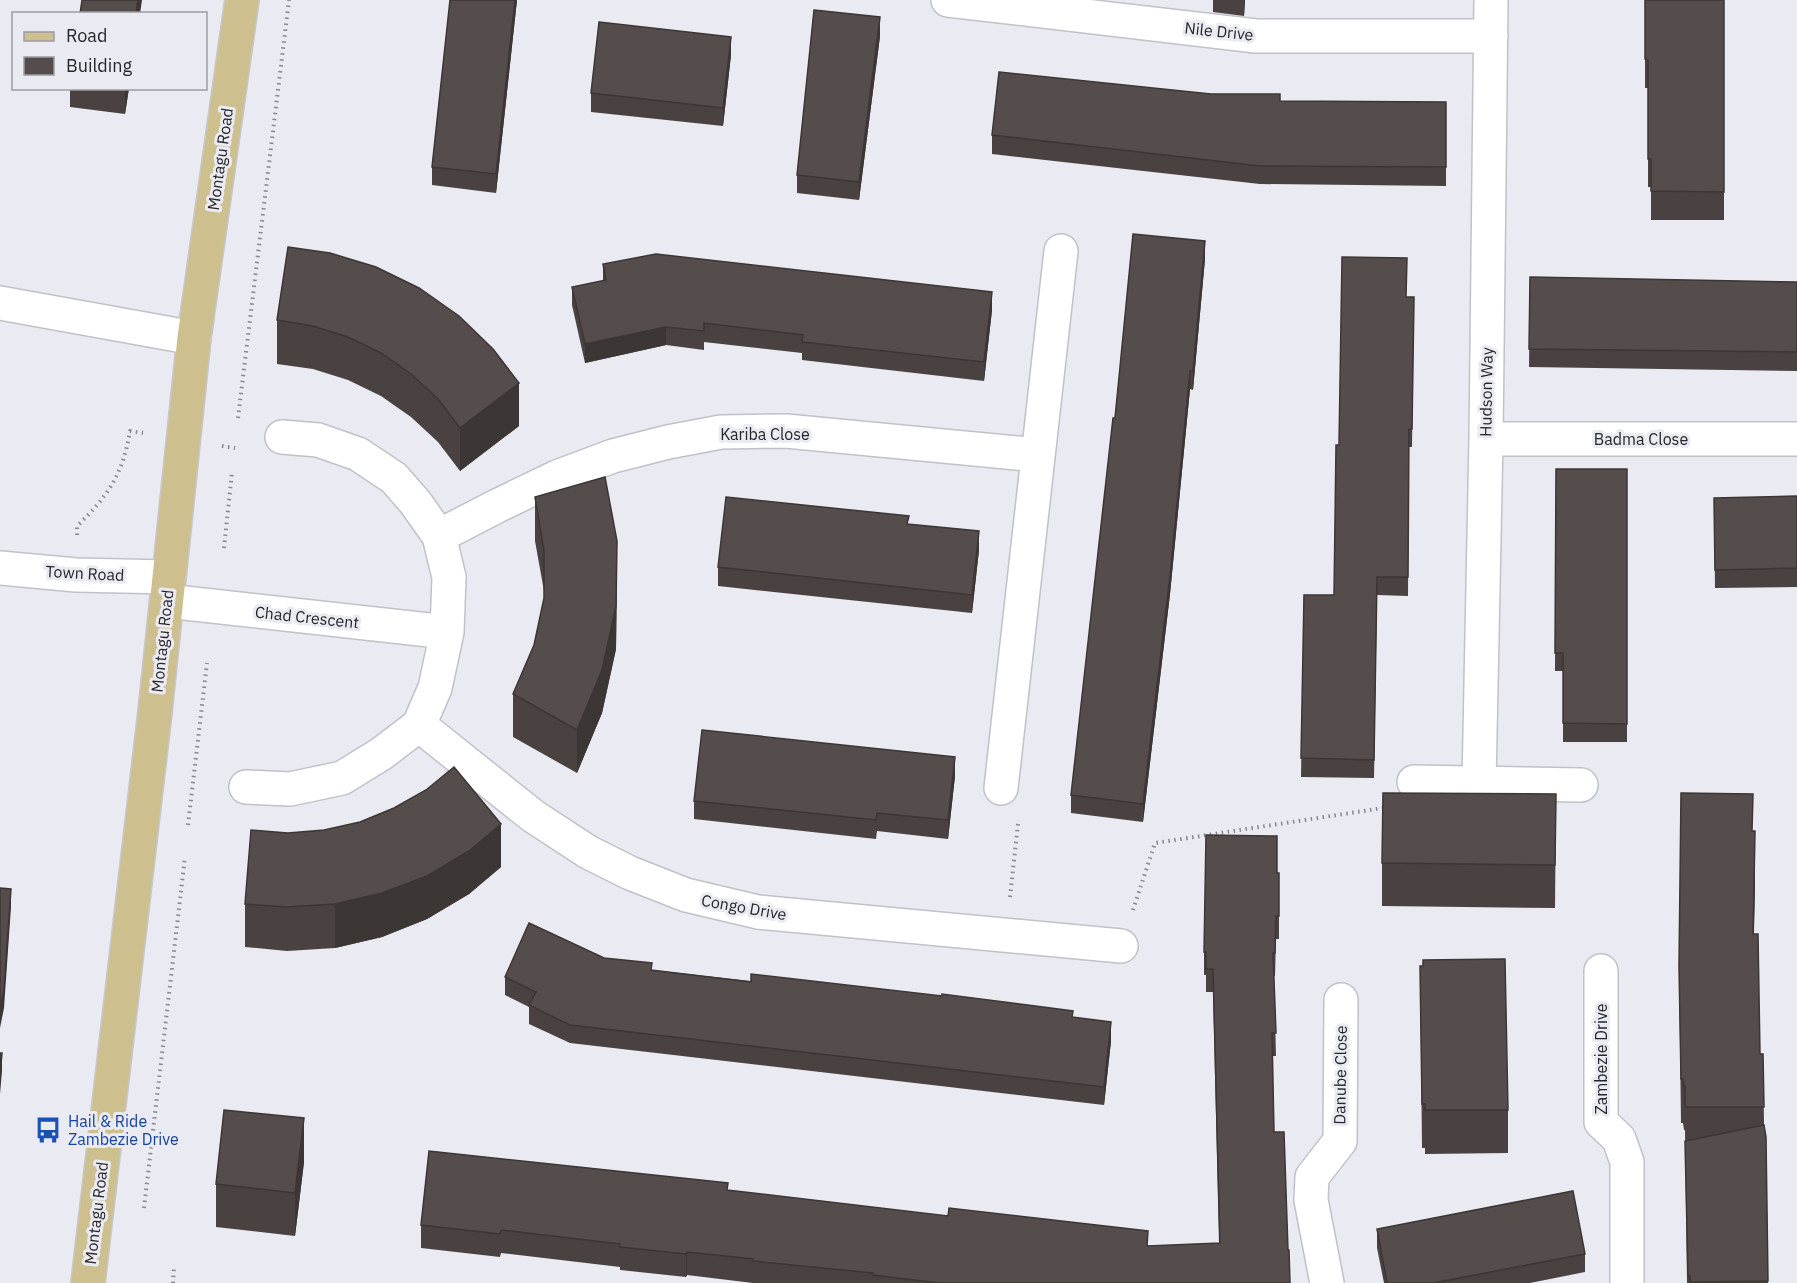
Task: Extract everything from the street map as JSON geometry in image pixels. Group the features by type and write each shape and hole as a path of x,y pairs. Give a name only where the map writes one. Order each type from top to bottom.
{"main road":[{"name":"Montagu Road","path":"88,1283 168,589 194,338 242,0"}],"street":[{"name":"Nile Drive","path":"948,0 1256,36 1491,36"},
{"name":"Hudson Way","path":"1479,784 1491,0"},
{"path":"1001,788 1061,251"},
{"path":"0,303 194,338"},
{"name":"Kariba Close","path":"439,537 557,477 613,456 721,432 786,431 1038,455"},
{"path":"246,787 290,789 342,778 381,754 419,725 435,688 447,632 449,577 439,537 415,502 394,478 358,454 318,440 282,437"},
{"name":"Badma Close","path":"1486,440 1797,438"},
{"name":"Town Road","path":"0,568 76,575 168,589"},
{"name":"Chad Crescent","path":"168,589 447,632"},
{"name":"Congo Drive","path":"419,725 533,816 588,852 630,873 686,895 758,912 1121,946"},
{"path":"1414,782 1581,785"},
{"name":"Zambezie Drive","path":"1601,971 1601,1122 1619,1139 1627,1162 1627,1283"},
{"name":"Danube Close","path":"1327,1283 1311,1200 1312,1177 1340,1141 1341,1000"}],"path":[{"path":"238,418 289,0"},
{"path":"77,526 97,507 120,470 126,454 130,431 150,435"},
{"path":"224,548 232,472"},
{"path":"188,825 207,663"},
{"path":"1121,946 1155,843 1397,806 1414,782"},
{"path":"1001,788 1021,798 1005,935"},
{"path":"144,1208 185,857"},
{"path":"173,1283 174,1267"}],"building":[{"path":"82,0 138,0 136,12 80,12"},
{"path":"450,0 515,0 496,174 432,167"},
{"path":"1645,0 1724,0 1724,192 1651,191 1651,159 1648,159 1648,60 1645,59"},
{"path":"814,10 880,17 859,182 797,175"},
{"path":"599,22 731,37 723,108 591,93"},
{"path":"999,72 1211,94 1280,94 1280,101 1446,102 1446,167 1260,166 992,135"},
{"path":"1133,234 1205,241 1193,371 1190,371 1170,576 1143,804 1071,795 1113,418 1115,418"},
{"path":"288,247 330,253 376,267 419,288 459,316 493,349 519,383 460,428 438,399 411,374 381,353 348,337 313,326 277,320"},
{"path":"656,254 992,292 984,362 802,342 803,335 704,323 704,331 666,327 585,344 572,287 606,280 603,264"},
{"path":"1342,257 1407,258 1406,297 1414,297 1412,429 1409,429 1408,577 1377,577 1374,760 1301,758 1304,595 1334,595"},
{"path":"1530,277 1797,282 1797,352 1529,349"},
{"path":"1556,469 1627,469 1627,724 1563,723 1563,653 1555,653"},
{"path":"605,477 617,541 616,606 602,670 577,730 513,694 534,645 544,598 544,551 535,497"},
{"path":"1797,496 1797,568 1715,570 1714,498"},
{"path":"726,497 909,516 907,524 979,531 972,595 718,567"},
{"path":"702,730 955,757 948,820 877,813 876,820 694,801"},
{"path":"454,767 501,824 469,851 427,876 382,893 335,904 287,907 245,904 251,830 288,833 324,830 360,822 394,808 426,790"},
{"path":"1383,793 1556,794 1555,865 1382,863"},
{"path":"1681,793 1753,794 1752,831 1755,831 1753,934 1758,934 1760,1054 1763,1054 1764,1107 1685,1107 1685,1086 1681,1079 1679,966"},
{"path":"1206,835 1277,836 1279,916 1276,916 1275,953 1273,953 1276,1033 1272,1033 1274,1132 1284,1132 1290,1283 939,1283 873,1275 873,1273 753,1261 753,1259 620,1247 620,1244 501,1230 500,1234 421,1225 429,1151 728,1183 727,1190 948,1216 949,1208 1148,1231 1147,1246 1220,1243 1213,969 1206,969 1206,952 1204,952"},
{"path":"0,888 11,889 4,989 0,1010"},
{"path":"529,923 604,958 652,963 651,970 751,982 751,974 942,996 942,994 1073,1011 1072,1017 1111,1022 1104,1087 570,1025 529,1005 536,992 505,977"},
{"path":"1505,959 1508,1110 1425,1110 1425,1104 1422,1104 1420,966 1423,966 1423,960"},
{"path":"224,1110 304,1118 295,1193 216,1184"},
{"path":"1764,1125 1768,1281 1690,1282 1685,1141"},
{"path":"1573,1191 1585,1254 1433,1283 1387,1283 1377,1229"}],"place":[{"name":"Hail & Ride Zambezie Drive","path":"48,1130"}]}
